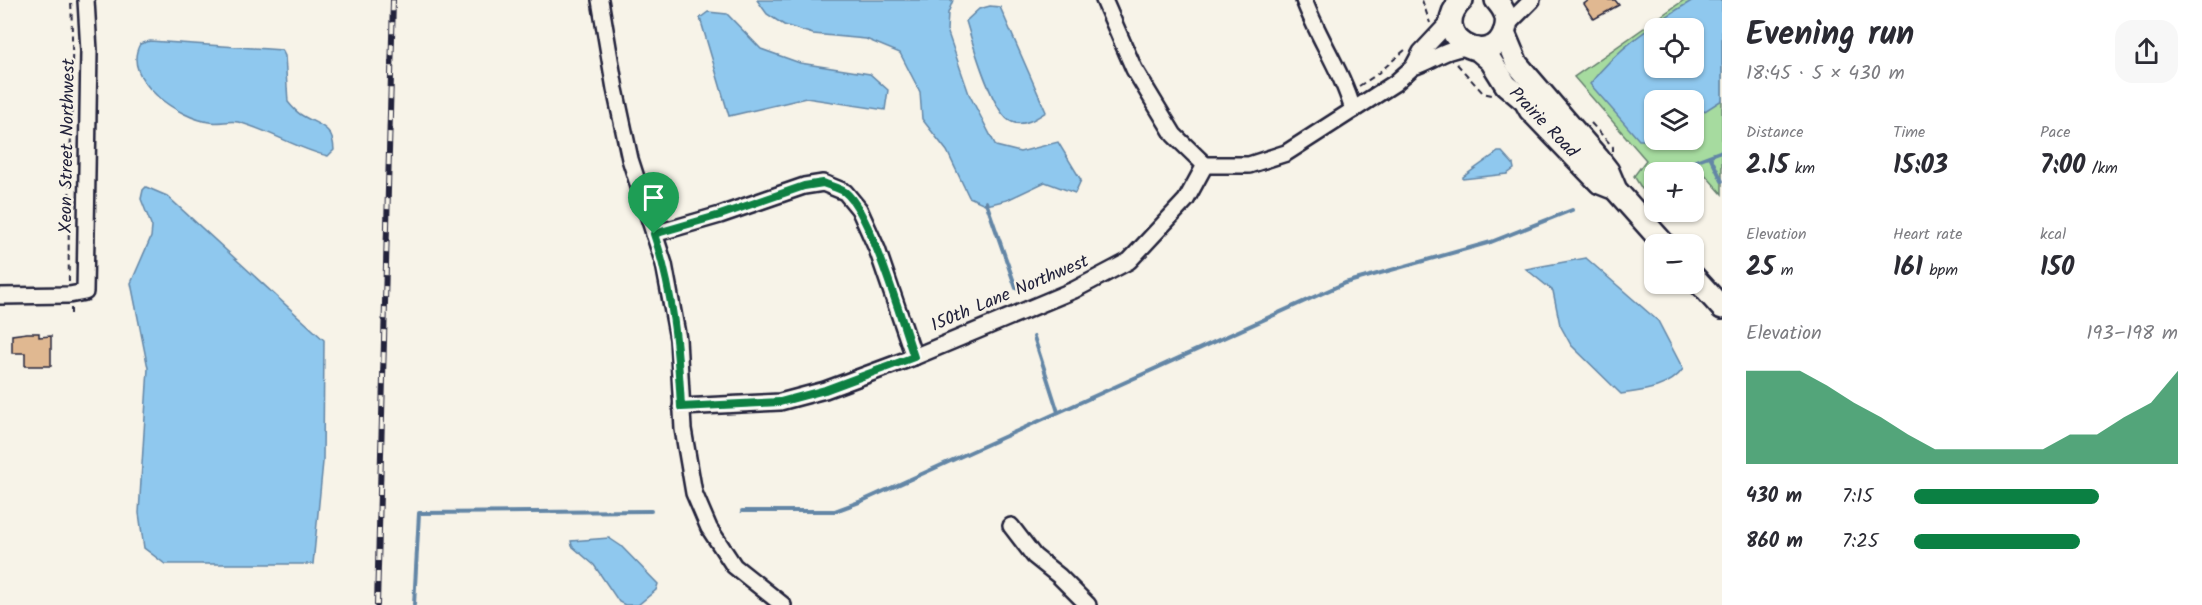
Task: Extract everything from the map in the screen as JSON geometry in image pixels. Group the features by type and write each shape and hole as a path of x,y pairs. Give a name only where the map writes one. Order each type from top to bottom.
{"street":[{"name":"Xeon Street Northwest","path":"77,294 89,51 86,0"},
{"path":"600,0 630,159 664,264 678,339 683,429 694,493 709,528 734,566 779,604"},
{"path":"1104,0 1134,69 1174,135 1205,165 1249,165 1286,153 1395,83 1413,67 1421,52 1435,39 1456,7"},
{"path":"1304,0 1311,19 1348,92 1353,110"},
{"name":"Prairie Road","path":"1496,0 1503,7 1506,15 1506,29 1517,64 1598,158 1608,171 1616,190 1655,234"},
{"path":"1413,67 1428,62 1442,52 1493,45 1532,0"},
{"name":"Prairie Road","path":"1456,7 1455,36 1491,61 1506,85 1525,100 1530,110 1600,183 1616,190"},
{"name":"150th Lane Northwest","path":"681,407 780,402 825,390 914,357 1074,290 1129,261 1186,200 1205,165"},
{"path":"654,234 720,215 804,186 823,183 844,192 859,209 877,249 914,357"},
{"path":"1704,288 1722,308"},
{"path":"0,296 77,294"},
{"path":"1011,526 1034,556 1059,576 1088,605"}],"path":[{"path":"71,0 68,236 77,294 71,317"},
{"path":"1422,0 1430,22 1426,31"},
{"path":"1348,92 1376,75 1410,46"},
{"path":"1447,63 1458,64 1483,93 1494,95"}],"green space":[{"path":"1684,0 1722,0 1722,194 1704,173 1704,162 1644,162 1646,160 1574,77 1644,28 1644,78 1704,78 1704,18 1658,18"},
{"path":"1644,163 1644,188 1642,189 1634,176"}],"water":[{"path":"757,0 953,0 948,13 947,30 969,94 996,146 1020,152 1058,142 1081,180 1075,193 1045,182 1007,200 987,205 969,197 947,151 922,119 920,92 900,53 866,39 813,34 784,25 767,14"},
{"path":"1693,0 1722,0 1722,100 1704,112 1704,90 1644,90 1644,140 1639,140 1590,84 1612,59 1644,32 1644,78 1704,78 1704,18 1664,18"},
{"path":"990,6 1000,7 1046,112 1026,123 1012,122 1005,117 991,93 973,44 966,21 979,9"},
{"path":"708,12 727,14 761,49 800,63 870,74 888,90 885,110 806,98 729,116 700,18"},
{"path":"150,41 282,50 285,56 288,102 299,113 328,131 334,150 328,156 305,149 249,125 198,119 169,105 145,83 138,71 136,57 140,44"},
{"path":"1498,152 1502,152 1513,164 1514,169 1507,174 1463,179 1463,177"},
{"path":"146,187 167,196 324,340 323,462 313,564 165,564 144,548 139,513 148,368 131,283 151,237 152,227 141,199"},
{"path":"1586,258 1658,321 1683,369 1671,380 1655,388 1621,394 1571,345 1560,325 1553,291 1526,269"},
{"path":"609,538 621,546 658,584 656,590 638,605 625,605 619,602 594,565 572,546 571,541"}],"building":[{"path":"1589,0 1615,0 1619,5 1594,19 1584,4"},
{"path":"39,333 39,337 51,336 51,366 25,366 25,353 12,353 12,335"}],"waterway":[{"path":"1693,162 1722,151"},
{"path":"1710,156 1722,181"},
{"path":"986,202 1016,288"},
{"path":"742,511 835,511 862,501 1345,283 1491,242 1572,210"},
{"path":"1034,337 1058,412"},
{"path":"414,605 419,513 651,511"}],"railway":[{"path":"377,605 393,0"}],"route":[{"path":"823,183 844,192 859,209 877,249 914,357 825,390 780,402 681,407 678,339 664,264 654,234 720,215 804,186 823,183"}]}
